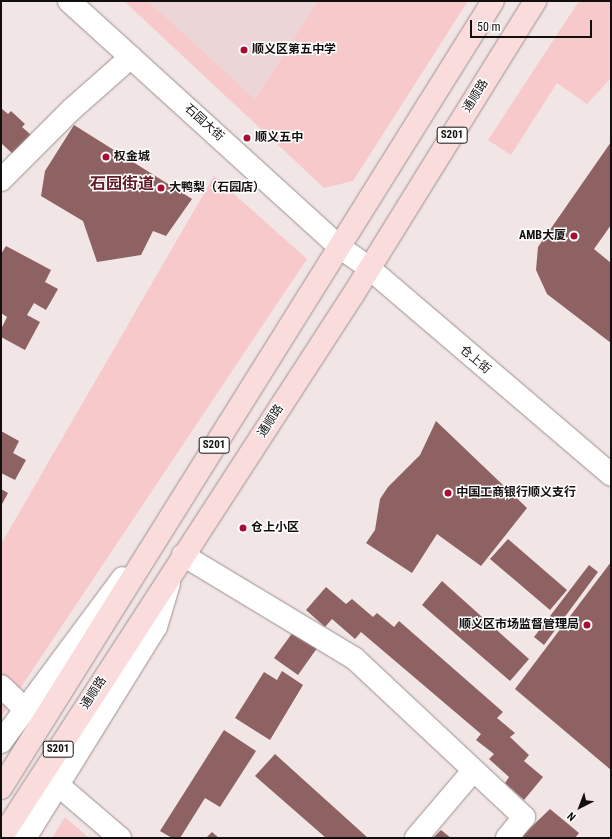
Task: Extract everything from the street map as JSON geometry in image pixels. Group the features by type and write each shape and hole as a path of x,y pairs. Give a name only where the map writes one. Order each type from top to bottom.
{"main road":[{"name":"S201","path":"1,788 91,646 146,554 338,246 493,1"},
{"name":"通顺路","path":"1,838 368,268 535,1"}],"street":[{"name":"石园大街","path":"69,1 338,246"},
{"path":"1,180 71,110 131,57"},
{"name":"仓上街","path":"338,246 368,268 611,475"},
{"path":"1,742 24,708 120,581 146,554"},
{"path":"25,838 57,784 156,627 178,563 354,658 473,771 524,817 507,838"},
{"path":"1,686 24,708"},
{"path":"416,838 473,771"},
{"path":"57,784 120,838"}],"shaded area":[{"path":"124,1 148,1 255,99 318,1 468,1 353,181 324,188"},
{"name":"顺义区第五中学","path":"148,1 318,1 255,99"},
{"path":"579,1 611,1 611,78 587,104 557,83 511,155 488,140"},
{"path":"214,176 307,259 1,717 1,544"},
{"path":"65,817 89,838 52,838"}],"building":[{"path":"1,108 8,114 11,111 25,124 22,127 31,135 14,155 1,143"},
{"path":"74,125 192,199 166,236 153,231 141,255 97,262 83,221 41,196 45,171"},
{"name":"AMB大厦","path":"611,142 611,225 594,249 611,263 611,343 547,294 536,270 538,247"},
{"path":"6,246 51,270 45,282 58,289 46,310 34,303 27,315 40,322 25,350 1,337 1,329 7,317 1,313 1,254"},
{"name":"中国工商银行顺义支行","path":"436,421 527,508 481,566 437,534 412,573 366,543 375,530 380,499 388,487 420,455"},
{"path":"1,431 19,441 13,453 26,460 15,480 1,473"},
{"path":"1,489 8,493 1,506"},
{"path":"508,539 567,590 550,610 490,559"},
{"name":"顺义区市场监督管理局","path":"611,562 611,770 515,689"},
{"path":"589,565 598,572 544,645 534,637"},
{"path":"442,581 529,659 510,681 422,605"},
{"path":"326,587 346,604 352,599 373,617 377,613 394,627 399,621 503,712 497,718 515,733 510,737 529,755 524,761 543,777 524,800 505,783 509,777 489,759 494,754 476,740 481,734 361,632 355,639 332,619 325,627 306,610"},
{"path":"296,628 320,644 298,675 274,658"},
{"path":"282,671 303,685 270,740 235,718 264,672 277,680"},
{"path":"224,730 256,751 220,807 205,798 180,838 172,838 160,831"},
{"path":"275,754 368,838 326,838 255,776"},
{"path":"550,809 579,833 575,838 525,838 522,836"},
{"path":"441,830 451,838 433,838"},
{"path":"212,832 219,838 206,838"}],"place":[{"name":"顺义区第五中学","path":"244,50"},
{"name":"顺义五中","path":"247,138"},
{"name":"权金城","path":"106,157"},
{"name":"大鸭梨（石园店）","path":"161,188"},
{"name":"AMB大厦","path":"574,236"},
{"name":"中国工商银行顺义支行","path":"448,493"},
{"name":"仓上小区","path":"243,528"},
{"name":"顺义区市场监督管理局","path":"587,625"}],"district":[{"name":"石园街道","path":"122,184"}]}
